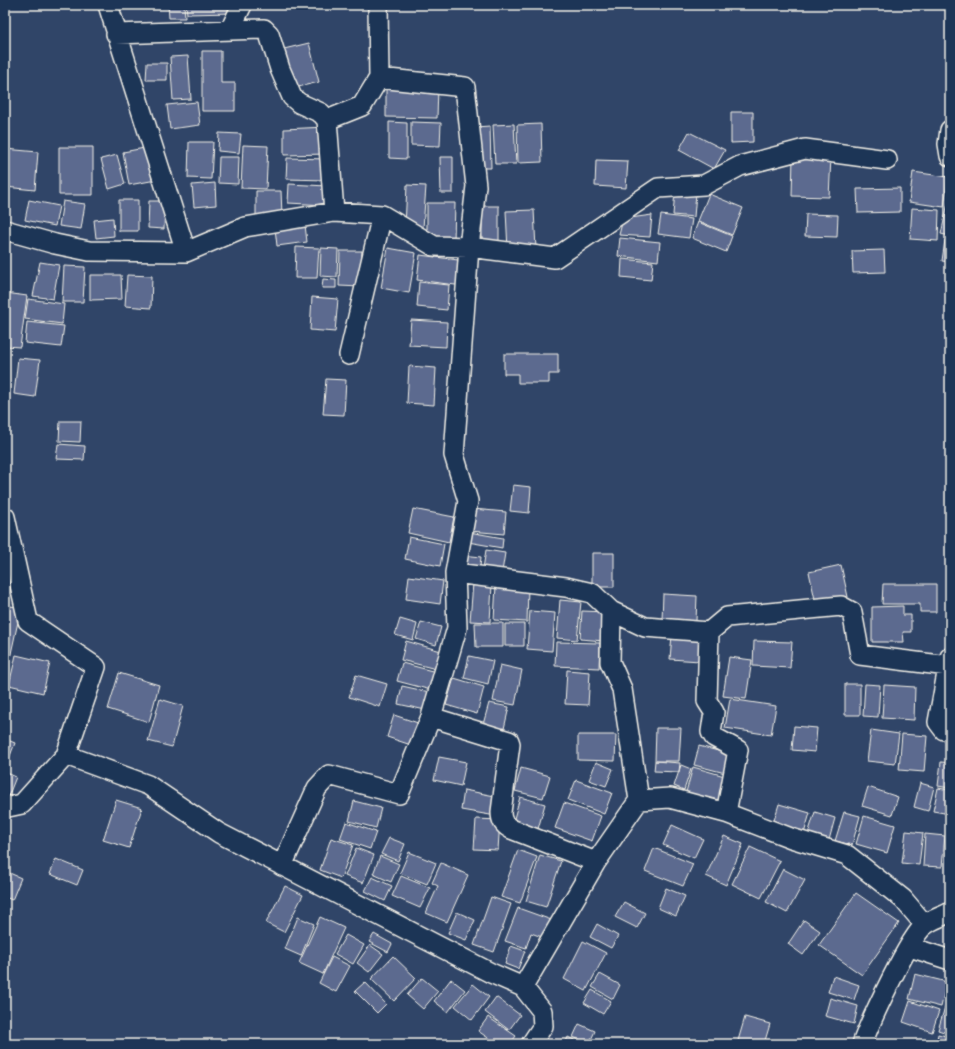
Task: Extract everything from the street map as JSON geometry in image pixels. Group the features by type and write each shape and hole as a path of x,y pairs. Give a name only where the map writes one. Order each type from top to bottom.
{"street":[{"path":"108,5 186,252"},
{"path":"230,30 242,5"},
{"path":"327,120 362,106 379,78 378,5"},
{"path":"116,34 264,29 269,34 280,69 292,97 299,103 322,113 327,120 334,212"},
{"path":"282,866 317,788 329,775 399,794 431,717 457,628 455,574 468,501 454,455 469,247 476,186 465,87 379,78"},
{"path":"950,130 948,144 950,156"},
{"path":"5,230 55,244 89,251 186,252 245,227 334,212 382,215 434,246 469,247 555,258 658,188 704,185 740,166 805,149 887,160"},
{"path":"349,355 382,215"},
{"path":"5,517 28,621 96,667 66,755 22,804 8,807 5,805"},
{"path":"455,574 566,587 592,593 611,611 645,627 709,632 727,617 841,606 852,612 860,655 949,661 938,722 944,730 950,730"},
{"path":"523,987 596,862 640,800 622,689 610,662 611,611"},
{"path":"709,632 707,701 714,712 712,735 738,750 726,813"},
{"path":"431,717 509,741 510,744 501,812 501,818 504,825 511,830 596,862"},
{"path":"66,755 148,785 219,833 491,973 523,987 542,1011 543,1026 531,1044"},
{"path":"640,800 670,798 726,813 791,838 847,855 903,899 925,925"},
{"path":"862,1044 917,933 925,925 950,912"},
{"path":"910,947 950,960"}],"building":[{"path":"168,5 184,5 185,18 169,18"},
{"path":"186,5 232,5 232,13 187,14"},
{"path":"309,43 319,82 294,88 284,49"},
{"path":"202,51 221,51 221,83 235,83 235,111 202,111"},
{"path":"188,56 191,99 173,100 170,57"},
{"path":"147,63 167,63 167,80 146,80"},
{"path":"386,86 438,87 437,118 386,117"},
{"path":"197,102 200,125 170,129 167,105"},
{"path":"731,112 753,112 753,142 731,143"},
{"path":"389,122 407,123 407,159 389,158"},
{"path":"411,122 441,123 440,146 411,145"},
{"path":"514,124 516,164 495,164 493,125"},
{"path":"541,124 542,162 518,163 517,125"},
{"path":"490,126 491,168 476,168 475,127"},
{"path":"326,127 327,154 284,155 284,129"},
{"path":"689,132 725,150 714,169 679,150"},
{"path":"219,133 241,134 239,153 218,151"},
{"path":"189,142 213,142 211,179 188,178"},
{"path":"243,145 268,146 266,189 241,188"},
{"path":"59,147 93,147 93,195 59,195"},
{"path":"150,147 156,180 129,185 123,152"},
{"path":"5,149 38,152 35,190 5,187"},
{"path":"117,155 125,184 109,189 101,159"},
{"path":"793,156 831,157 829,197 792,196"},
{"path":"219,157 239,157 238,184 218,183"},
{"path":"440,157 453,157 453,193 441,193"},
{"path":"287,158 327,159 327,180 286,179"},
{"path":"596,160 628,161 626,188 595,186"},
{"path":"913,172 948,177 944,207 909,202"},
{"path":"215,183 216,205 194,207 192,185"},
{"path":"289,184 327,186 326,205 288,203"},
{"path":"407,185 426,186 423,228 405,227"},
{"path":"900,188 900,212 858,213 857,189"},
{"path":"256,191 281,191 282,215 256,216"},
{"path":"675,191 696,193 694,217 673,215"},
{"path":"709,194 743,208 732,235 698,221"},
{"path":"950,194 950,236 941,234"},
{"path":"29,200 59,206 55,226 25,220"},
{"path":"119,200 138,200 138,231 119,231"},
{"path":"63,201 85,204 81,229 59,226"},
{"path":"149,201 165,201 164,229 148,228"},
{"path":"427,203 455,203 454,241 427,240"},
{"path":"482,206 499,206 499,241 482,241"},
{"path":"912,208 939,210 938,241 910,239"},
{"path":"534,210 536,249 508,250 506,211"},
{"path":"806,214 838,215 837,237 805,236"},
{"path":"652,215 650,237 619,235 623,219"},
{"path":"661,215 692,219 689,238 658,234"},
{"path":"113,218 114,236 96,238 94,220"},
{"path":"698,222 732,236 726,252 692,238"},
{"path":"305,225 307,242 277,246 275,228"},
{"path":"620,238 660,242 658,261 618,256"},
{"path":"945,240 950,241 950,262 942,261"},
{"path":"296,247 319,248 317,278 295,278"},
{"path":"321,248 338,249 337,277 320,276"},
{"path":"388,248 416,253 409,293 381,288"},
{"path":"884,250 885,272 853,273 852,251"},
{"path":"340,251 362,251 361,287 339,286"},
{"path":"420,255 466,261 463,286 417,280"},
{"path":"622,259 653,262 651,280 621,277"},
{"path":"40,262 59,265 53,299 33,296"},
{"path":"64,266 85,267 83,302 62,302"},
{"path":"90,275 121,275 122,299 90,300"},
{"path":"127,275 152,276 151,308 125,306"},
{"path":"323,279 336,280 336,288 322,288"},
{"path":"419,282 449,285 447,310 417,307"},
{"path":"6,293 27,296 20,347 5,346"},
{"path":"312,297 338,299 335,332 310,330"},
{"path":"28,299 64,304 62,324 25,319"},
{"path":"411,320 447,322 446,347 409,345"},
{"path":"27,322 64,326 61,347 25,343"},
{"path":"504,354 558,354 558,374 549,374 549,383 518,383 518,374 504,374"},
{"path":"18,358 40,360 35,397 14,394"},
{"path":"409,366 436,368 434,405 407,403"},
{"path":"326,379 346,380 344,415 323,414"},
{"path":"60,421 81,421 80,442 59,441"},
{"path":"58,444 85,446 84,460 56,459"},
{"path":"513,485 531,487 529,513 510,511"},
{"path":"413,509 454,517 449,542 408,533"},
{"path":"473,509 506,512 504,534 471,531"},
{"path":"469,532 503,538 502,548 468,542"},
{"path":"409,537 444,544 440,566 405,559"},
{"path":"486,550 505,553 501,578 482,575"},
{"path":"592,553 614,553 614,587 592,587"},
{"path":"463,555 481,557 479,576 461,573"},
{"path":"841,565 848,597 816,604 809,572"},
{"path":"409,576 443,581 440,604 406,599"},
{"path":"473,583 492,584 490,622 470,621"},
{"path":"883,584 936,584 936,612 920,612 920,604 882,604"},
{"path":"496,585 528,587 527,622 494,620"},
{"path":"663,594 697,596 696,621 662,620"},
{"path":"560,600 581,602 577,640 557,638"},
{"path":"5,605 21,608 5,681"},
{"path":"903,606 903,615 911,615 911,632 903,632 904,642 872,642 872,607"},
{"path":"530,611 555,613 552,651 527,649"},
{"path":"582,611 606,612 604,641 580,639"},
{"path":"400,619 417,624 413,640 395,635"},
{"path":"421,622 441,627 436,645 416,639"},
{"path":"475,623 503,623 503,647 476,647"},
{"path":"505,624 524,624 524,646 505,646"},
{"path":"672,635 702,637 700,661 670,659"},
{"path":"406,641 441,651 436,669 401,660"},
{"path":"754,641 792,642 790,668 753,666"},
{"path":"556,642 600,643 599,668 555,666"},
{"path":"16,655 50,663 43,693 9,685"},
{"path":"469,656 493,661 488,684 464,678"},
{"path":"729,657 752,660 746,699 723,696"},
{"path":"402,663 436,672 431,690 397,681"},
{"path":"500,665 522,670 515,705 493,701"},
{"path":"567,670 590,672 588,705 565,704"},
{"path":"119,673 159,685 149,722 108,709"},
{"path":"356,675 387,684 380,707 349,697"},
{"path":"454,678 484,687 477,714 446,705"},
{"path":"845,684 860,684 860,715 845,715"},
{"path":"865,684 880,685 878,717 863,716"},
{"path":"884,685 915,687 914,720 882,718"},
{"path":"402,686 434,693 430,711 398,704"},
{"path":"160,699 183,706 172,747 148,741"},
{"path":"730,699 776,706 771,735 725,728"},
{"path":"489,703 509,707 503,733 482,728"},
{"path":"394,715 418,723 411,745 387,737"},
{"path":"794,726 817,728 815,752 792,750"},
{"path":"656,728 681,728 679,761 655,761"},
{"path":"871,730 899,734 895,764 867,761"},
{"path":"902,734 927,736 924,772 899,770"},
{"path":"578,735 616,735 615,761 578,760"},
{"path":"5,739 15,743 8,761 5,760"},
{"path":"699,746 734,755 729,774 694,765"},
{"path":"439,757 466,762 461,786 434,780"},
{"path":"655,761 680,763 679,772 654,771"},
{"path":"596,762 613,769 606,786 589,780"},
{"path":"941,762 950,763 950,788 938,786"},
{"path":"681,765 691,769 684,790 674,786"},
{"path":"693,767 728,777 721,802 686,792"},
{"path":"521,768 550,776 543,798 515,791"},
{"path":"5,772 16,777 8,797 5,796"},
{"path":"576,780 612,793 604,814 568,800"},
{"path":"920,783 934,787 928,811 914,807"},
{"path":"868,787 898,797 892,815 862,806"},
{"path":"938,788 950,790 950,814 933,811"},
{"path":"464,790 500,797 496,816 461,810"},
{"path":"520,797 545,804 538,829 513,822"},
{"path":"116,800 142,808 129,848 103,840"},
{"path":"354,801 381,808 376,828 349,821"},
{"path":"564,803 601,816 592,841 555,828"},
{"path":"779,804 810,813 803,837 772,827"},
{"path":"815,812 835,818 829,840 808,834"},
{"path":"844,812 860,816 852,845 835,841"},
{"path":"864,816 895,825 887,853 856,844"},
{"path":"476,819 500,820 498,850 474,849"},
{"path":"346,822 376,832 370,849 340,839"},
{"path":"672,825 703,839 694,858 663,845"},
{"path":"906,831 923,833 919,865 902,863"},
{"path":"925,834 945,836 942,867 923,866"},
{"path":"724,836 743,844 726,885 706,876"},
{"path":"331,838 353,845 341,878 320,870"},
{"path":"389,838 405,844 398,861 381,854"},
{"path":"750,847 780,861 761,898 732,884"},
{"path":"356,848 374,855 363,883 345,876"},
{"path":"654,848 693,864 683,886 645,871"},
{"path":"518,850 537,857 520,903 501,897"},
{"path":"409,852 436,863 427,884 400,873"},
{"path":"540,855 561,861 546,907 526,901"},
{"path":"380,856 399,864 391,882 373,874"},
{"path":"56,859 83,870 77,885 50,874"},
{"path":"441,863 468,875 447,922 426,913 438,886 432,883"},
{"path":"783,869 805,880 787,913 766,902"},
{"path":"5,871 21,878 12,900 5,897"},
{"path":"401,876 430,888 420,908 392,896"},
{"path":"372,877 392,886 385,901 365,891"},
{"path":"285,886 303,895 284,932 266,923"},
{"path":"666,888 685,896 676,916 658,908"},
{"path":"856,893 899,923 862,975 819,945"},
{"path":"491,897 511,904 494,952 474,945"},
{"path":"624,902 645,913 637,928 615,917"},
{"path":"518,908 557,922 550,940 531,933 526,948 505,941"},
{"path":"457,912 475,920 466,940 448,933"},
{"path":"298,917 314,924 301,956 285,949"},
{"path":"320,917 344,928 323,974 299,963"},
{"path":"804,920 820,931 803,955 788,944"},
{"path":"597,924 618,936 611,948 590,937"},
{"path":"374,934 392,944 388,952 369,942"},
{"path":"346,935 364,945 353,964 335,954"},
{"path":"583,941 606,953 586,991 564,979"},
{"path":"370,945 383,954 369,972 357,963"},
{"path":"511,946 525,951 518,969 505,964"},
{"path":"393,956 416,978 394,1001 371,979"},
{"path":"332,957 350,966 336,992 319,983"},
{"path":"600,974 620,985 613,999 592,987"},
{"path":"915,974 947,982 941,1007 909,999"},
{"path":"833,976 859,985 854,1000 828,992"},
{"path":"422,978 438,991 423,1009 407,995"},
{"path":"451,979 465,990 448,1012 434,1001"},
{"path":"365,982 386,1004 377,1013 355,991"},
{"path":"473,984 489,997 472,1020 455,1006"},
{"path":"592,990 611,1001 603,1014 584,1003"},
{"path":"496,997 520,1015 509,1030 485,1012"},
{"path":"948,997 950,998 950,1034 938,1030"},
{"path":"830,998 858,1006 854,1024 825,1016"},
{"path":"910,1001 939,1011 932,1032 903,1022"},
{"path":"488,1017 516,1036 510,1044 497,1044 478,1031"},
{"path":"745,1017 770,1024 764,1044 737,1044"},
{"path":"579,1024 595,1031 589,1044 573,1037"},
{"path":"938,1034 950,1037 950,1044 936,1044"},
{"path":"568,1037 582,1044 565,1044"}]}
